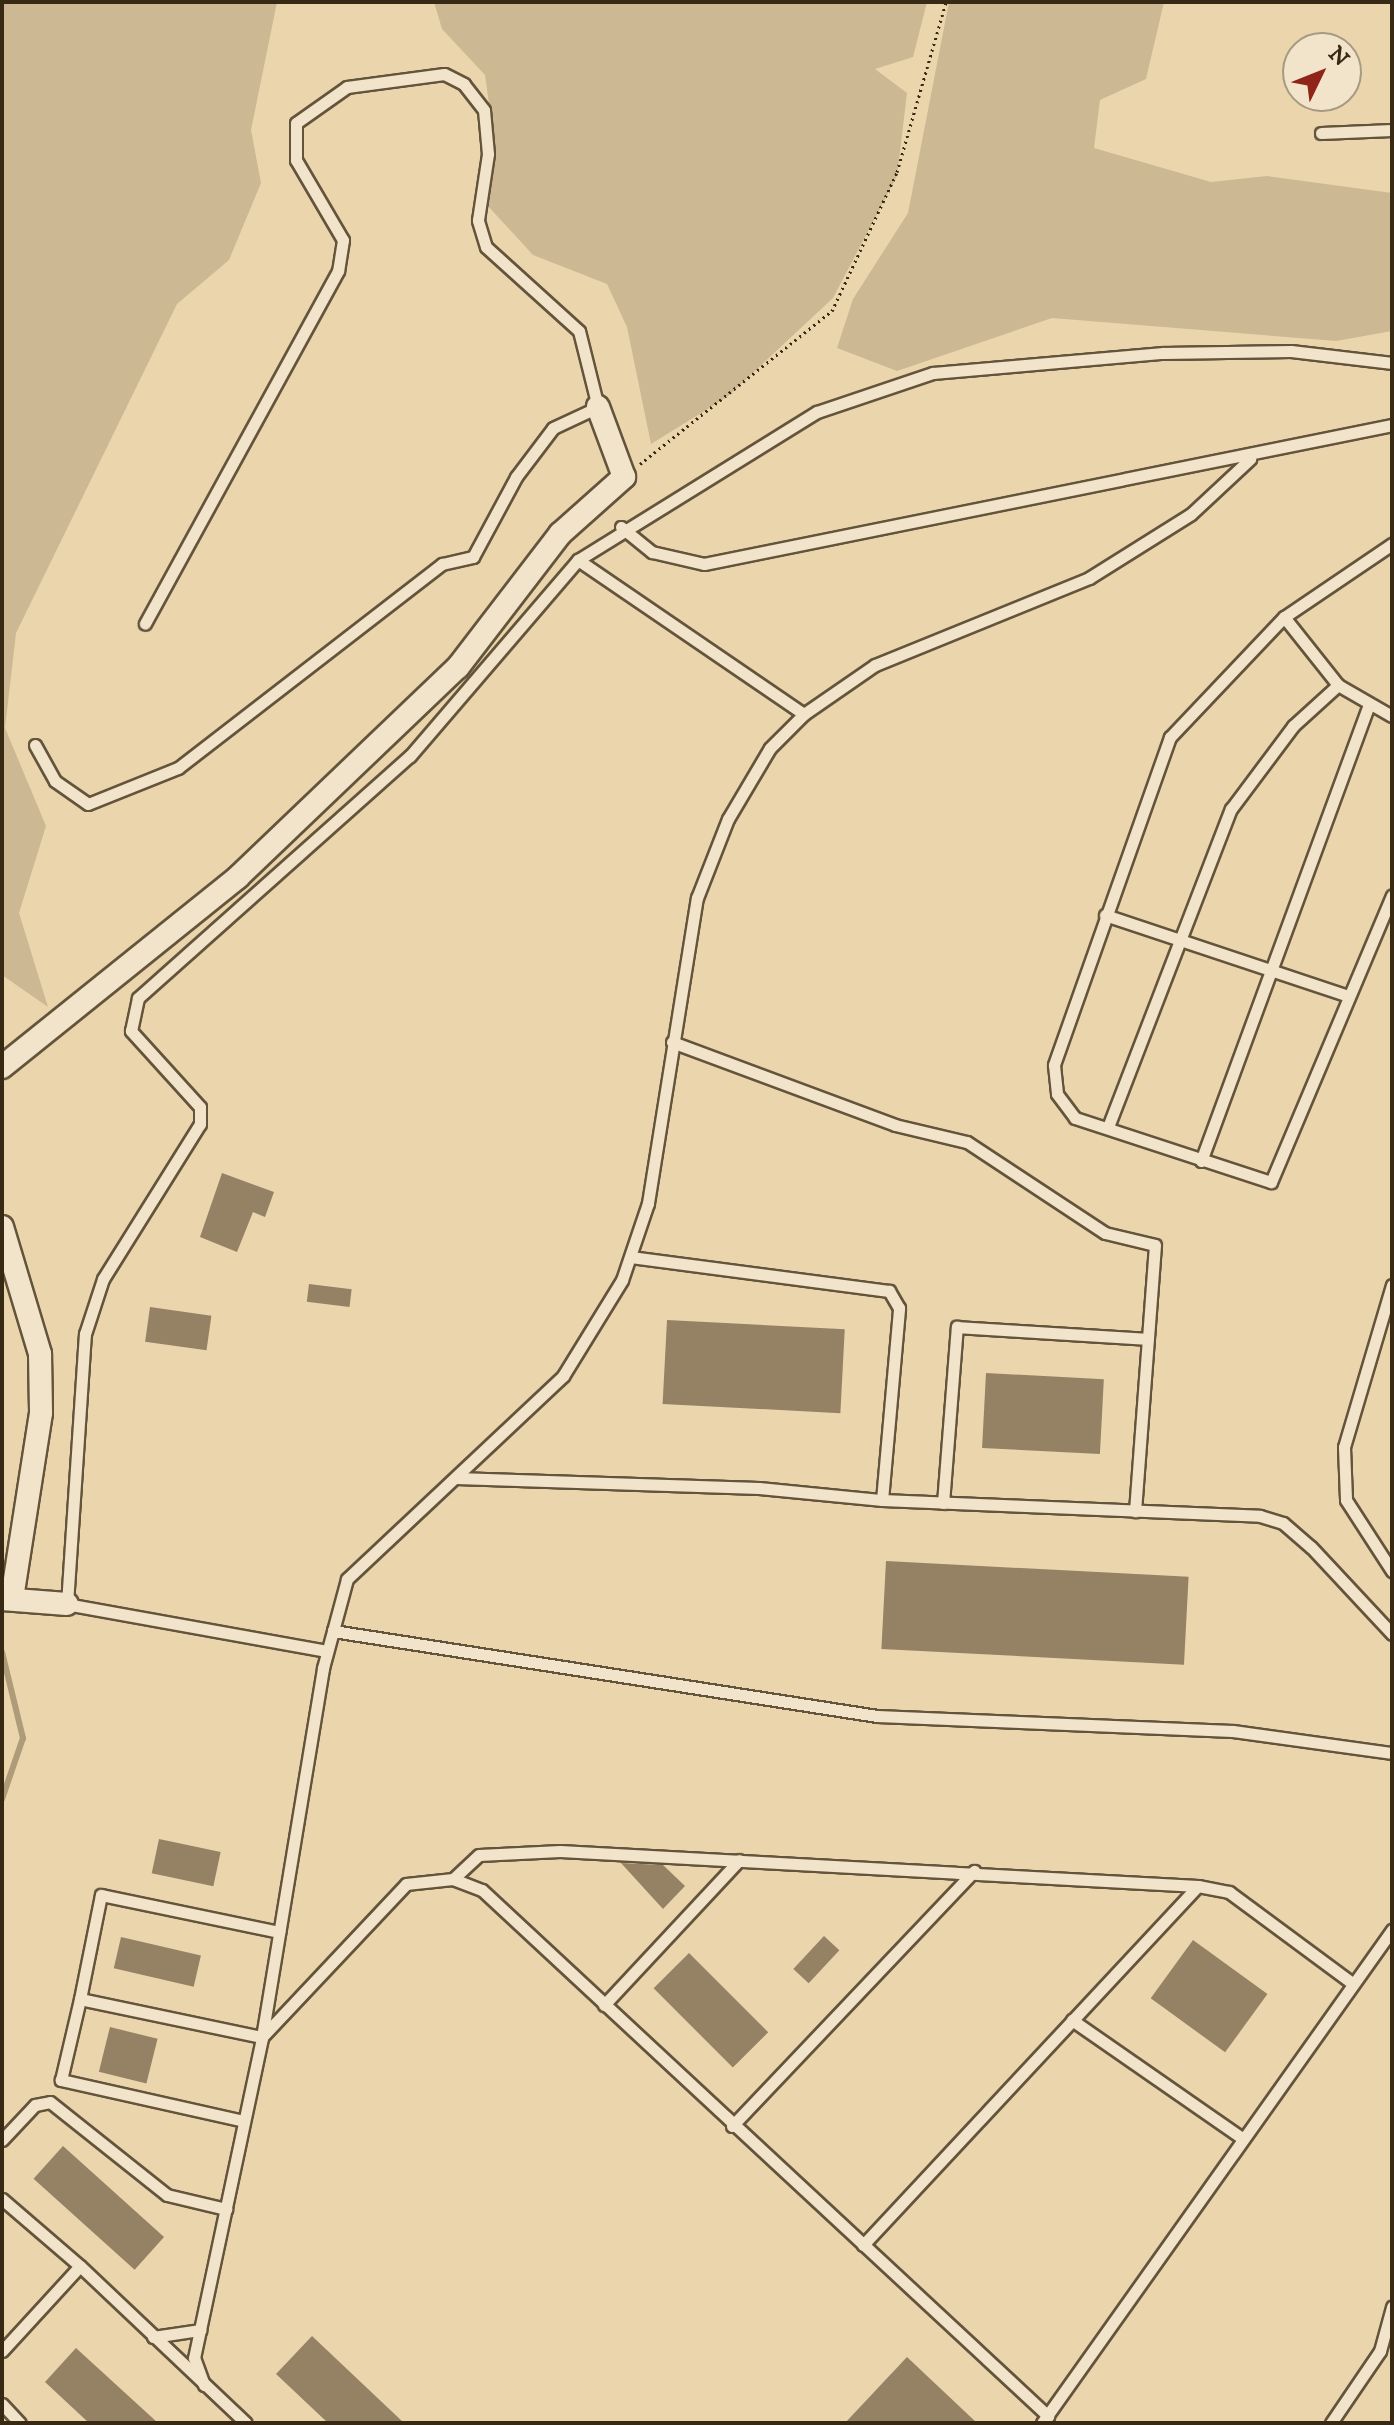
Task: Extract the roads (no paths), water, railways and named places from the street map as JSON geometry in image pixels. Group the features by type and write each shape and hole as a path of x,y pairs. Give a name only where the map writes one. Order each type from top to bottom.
{"street":[{"path":"2,1067 238,877 407,724 560,534 624,477 598,407"},
{"path":"2,1227 40,1354 41,1413 7,1599 67,1604"}],"lane":[{"path":"35,745 55,781 88,804 178,768 442,564 473,557 516,477 553,428 598,407 579,331 486,247 478,220 488,154 484,110 464,84 444,74 347,87 296,123 296,160 343,240 338,271 145,624"},
{"path":"1321,133 1392,130"},
{"path":"327,1651 67,1604 85,1334 103,1279 200,1124 200,1107 131,1031 138,998 410,756 578,560 621,527 817,412 933,373 1163,353 1291,351 1392,363"},
{"path":"621,527 652,552 704,564 1250,459 1392,425"},
{"path":"204,2385 194,2358 262,2037 327,1651 347,1579 563,1376 632,1257 697,898 728,819 770,748 804,714 875,665 1089,578 1191,514 1250,459"},
{"path":"1392,544 1284,617 1170,737 1054,1065 1057,1094 1075,1118 1271,1182 1345,995 1392,896"},
{"path":"578,560 804,714"},
{"path":"1284,617 1338,685 1368,708 1392,716"},
{"path":"1108,1127 1247,781 1338,685"},
{"path":"1201,1161 1273,973 1368,708"},
{"path":"1105,915 1345,995"},
{"path":"672,1042 895,1125 967,1142 1105,1233 1155,1245 1135,1511"},
{"path":"632,1257 889,1291 899,1308 882,1500"},
{"path":"1392,1285 1344,1447 1346,1500 1392,1571"},
{"path":"943,1503 957,1327 1148,1339"},
{"path":"456,1478 759,1488 882,1500 1135,1511 1283,1523 1392,1634"},
{"path":"333,1631 877,1716 1233,1731 1392,1753"},
{"path":"453,1879 479,1855 498,1852 974,1871 1198,1886 1229,1892 1352,1983"},
{"path":"604,2005 739,1860"},
{"path":"732,2126 974,1871"},
{"path":"262,2037 406,1884 453,1879 482,1890 863,2245 1045,2420 1392,1930"},
{"path":"863,2245 1198,1886"},
{"path":"244,2121 61,2080 101,1895 279,1932"},
{"path":"80,1999 262,2037"},
{"path":"1072,2020 1243,2139"},
{"path":"2,2140 35,2105 50,2102 167,2195 226,2209"},
{"path":"2,2199 80,2266 246,2423"},
{"path":"2,2351 80,2266"},
{"path":"1331,2423 1380,2351 1392,2307"},
{"path":"153,2337 200,2330"},
{"path":"2,2404 20,2423"}],"waterway":[{"path":"2,1652 23,1738 2,1799"}]}
